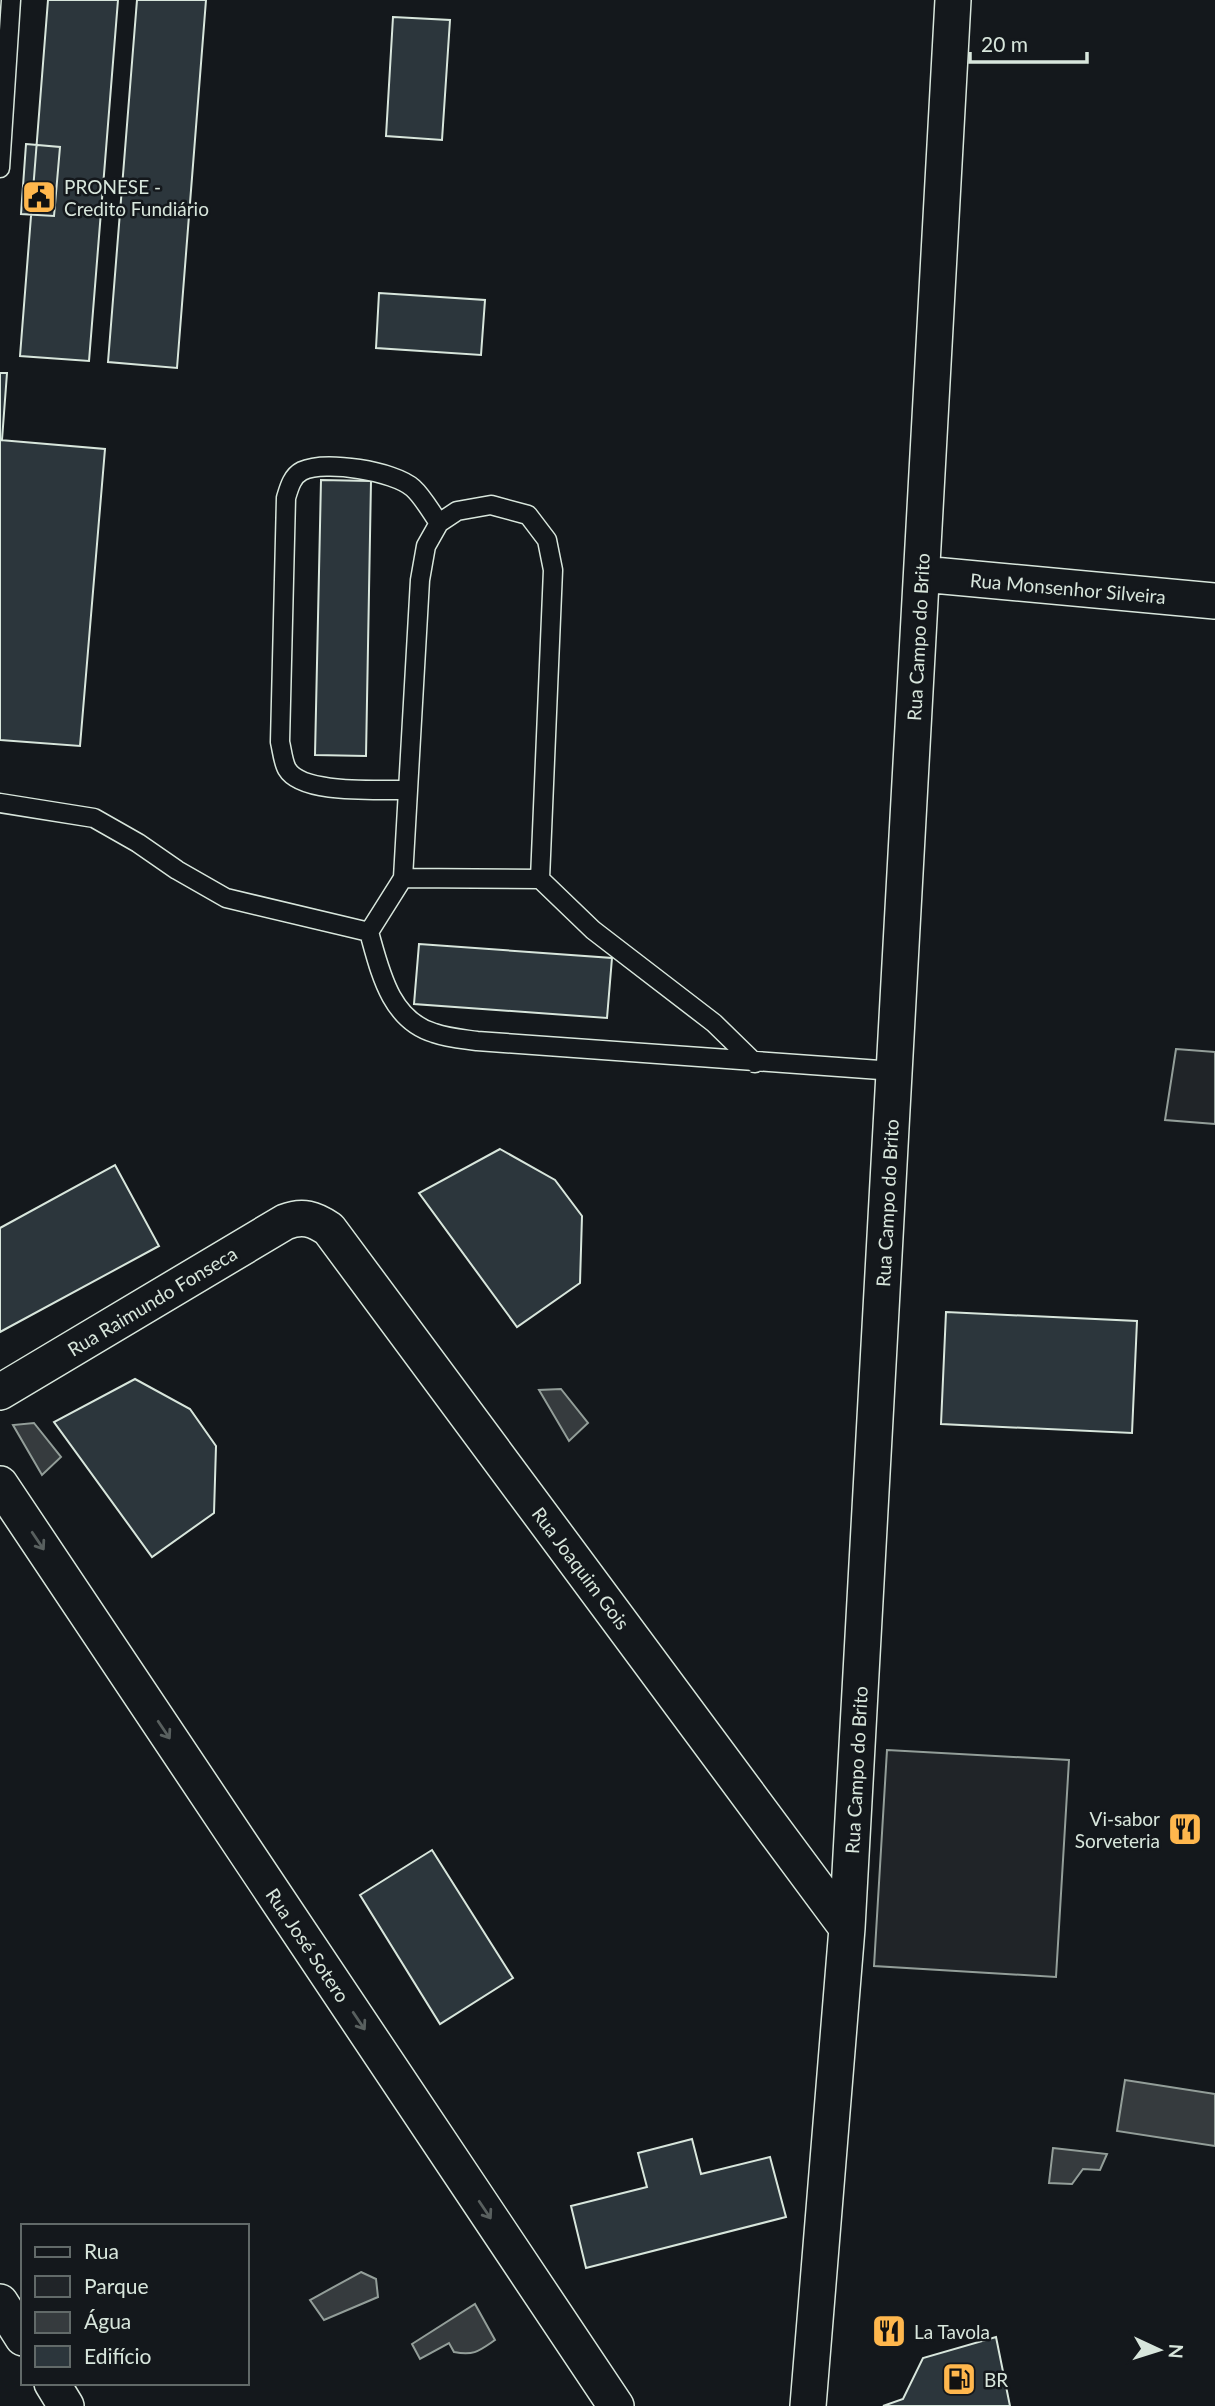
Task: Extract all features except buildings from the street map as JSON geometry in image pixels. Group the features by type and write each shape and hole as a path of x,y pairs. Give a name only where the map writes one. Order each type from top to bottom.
{"street":[{"name":"Rua Campo do Brito","path":"808,2406 847,1928 953,0"},
{"name":"Rua Monsenhor Silveira","path":"922,574 1215,601"},
{"name":"Rua Joaquim Gois","path":"307,1217 329,1229 847,1928"},
{"name":"Rua Raimundo Fonseca","path":"0,1392 285,1222 307,1217"},
{"name":"Rua José Sotero","path":"0,1484 616,2406"},
{"path":"0,2302 21,2335"},
{"path":"52,2385 66,2406"}],"lane":[{"path":"0,169 11,0"},
{"path":"407,790 321,788 302,783 287,769 280,742 286,498 291,482 301,471 318,467 366,470 398,478 414,488 439,523"},
{"path":"540,878 553,570 547,540 528,516 491,505 457,511 439,523 426,545 420,580 402,878 369,932 381,972 396,1007 412,1023 433,1033 477,1041 894,1071"},
{"path":"0,803 94,818 226,898 369,932"},
{"path":"402,878 540,878 593,930 714,1023 755,1063"}],"green space":[{"path":"1176,1049 1215,1052 1215,1124 1165,1120"},
{"path":"887,1750 1069,1760 1056,1977 874,1966"}],"water":[{"path":"561,1389 588,1423 569,1441 539,1390"},
{"path":"34,1423 61,1457 42,1475 13,1425"},
{"path":"1125,2080 1215,2094 1215,2146 1117,2131"},
{"path":"1053,2148 1107,2154 1100,2170 1083,2169 1072,2184 1049,2183"},
{"path":"361,2272 376,2279 378,2297 324,2320 310,2300"},
{"path":"475,2304 495,2340 472,2353 454,2352 449,2343 420,2359 412,2344"}],"place":[{"name":"PRONESE - Credito Fundiário","path":"39,197"},
{"name":"Vi-sabor Sorveteria","path":"1185,1829"},
{"name":"La Tavola","path":"889,2331"},
{"name":"BR","path":"959,2379"}]}
